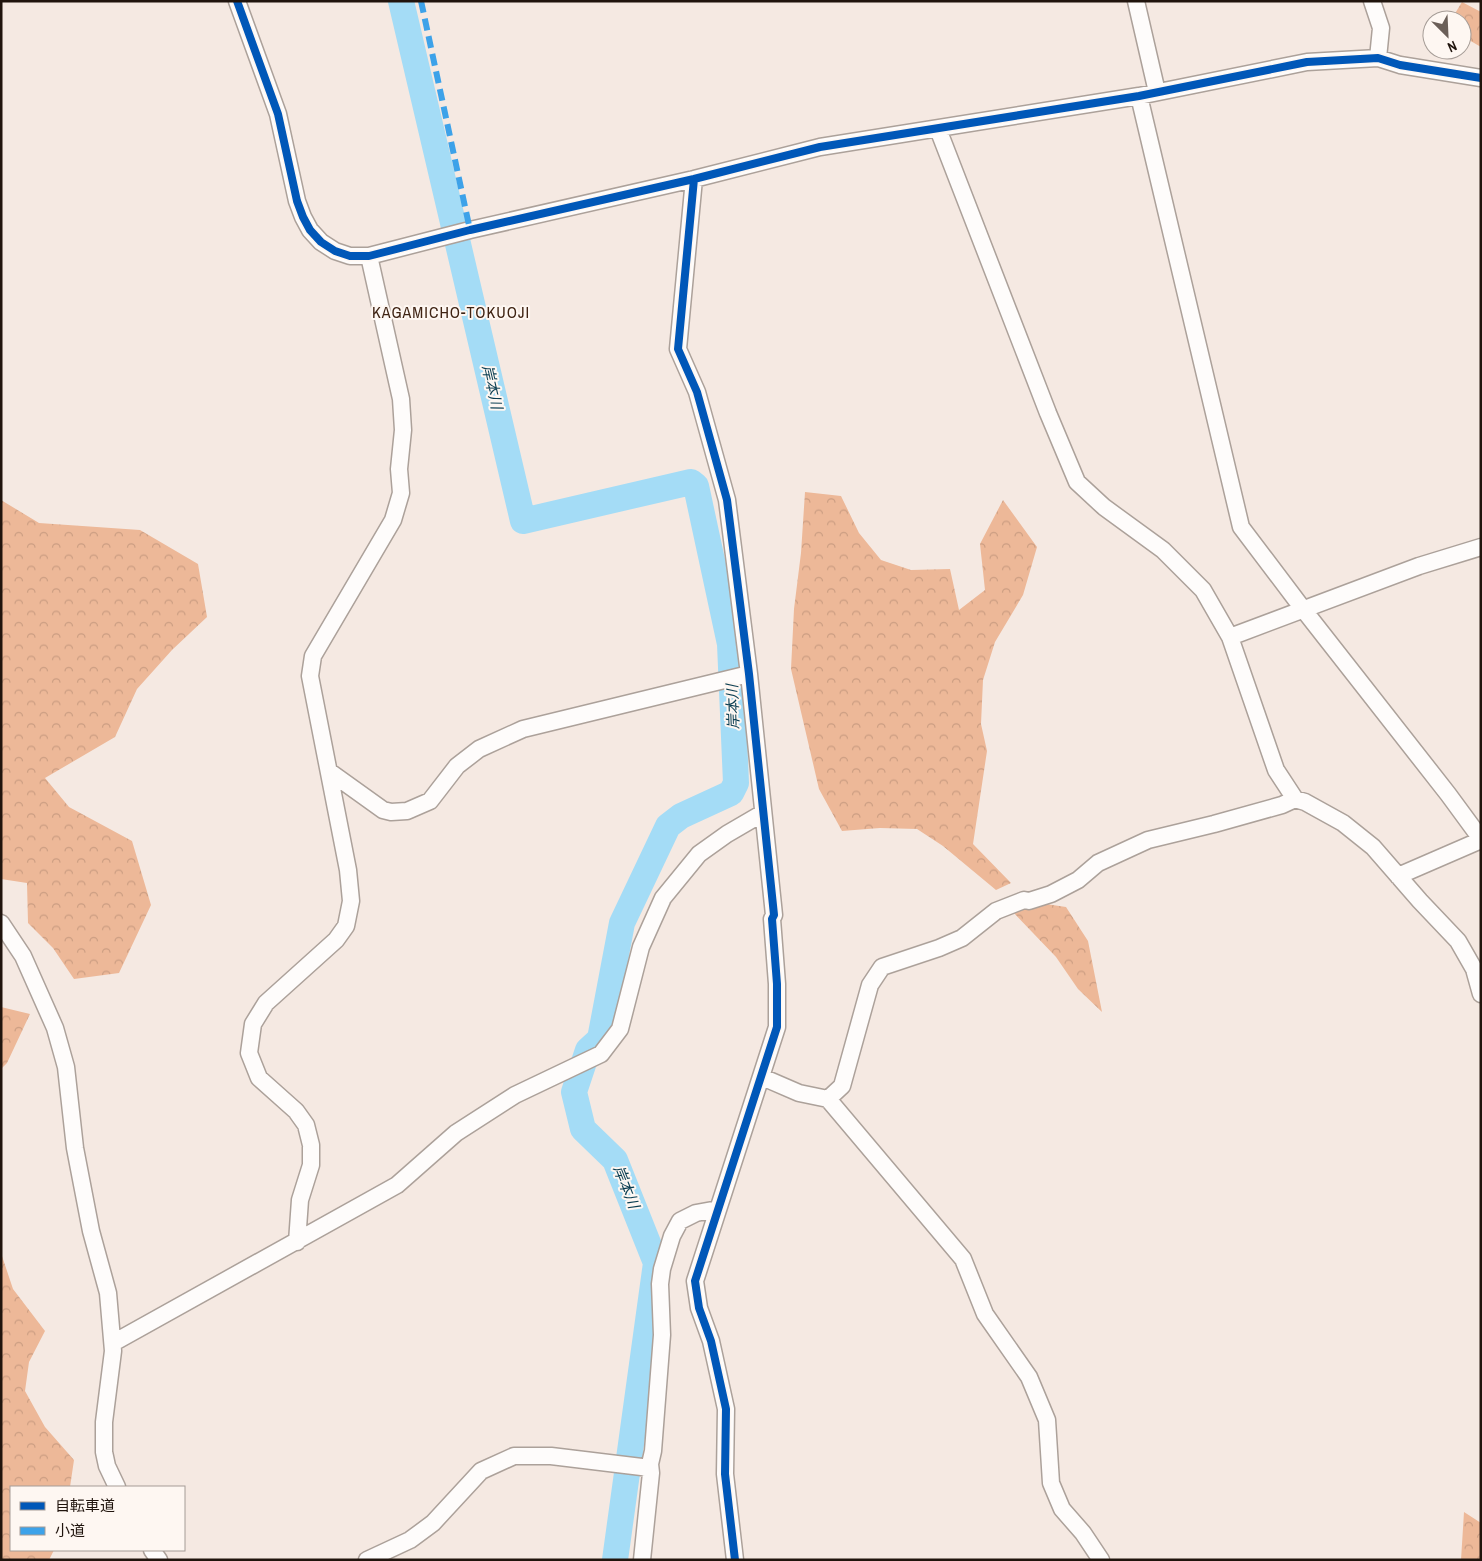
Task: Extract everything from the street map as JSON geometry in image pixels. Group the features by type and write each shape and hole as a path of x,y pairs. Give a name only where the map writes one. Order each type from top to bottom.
{"street":[{"path":"237,1 278,114 297,202 303,217 310,230 321,242 335,251 350,256 369,256 470,230 694,179 820,147 1139,96 1307,62 1378,58 1400,65 1481,78"},
{"path":"1136,1 1157,92"},
{"path":"1372,1 1381,28 1378,58"},
{"path":"1139,96 1241,527 1448,794 1481,840 1398,876"},
{"path":"938,129 1076,482 1162,550 1203,590 1230,637 1276,770 1294,799"},
{"path":"694,179 678,349 697,392 727,500 749,674 774,915 772,919 778,984 777,1027 695,1281 699,1308 711,1342 726,1408 725,1474 735,1560"},
{"path":"297,1242 300,1200 311,1165 311,1145 306,1125 296,1111 259,1078 249,1053 253,1024 266,1003 336,940 346,926 351,900 348,870 310,676 313,656 393,520 401,492 399,469 403,430 401,399 369,256"},
{"path":"1230,637 1419,566 1481,547"},
{"path":"330,772 383,810 391,812 407,811 430,801 456,766 479,749 523,729 749,674"},
{"path":"828,1098 842,1086 870,985 882,967 939,948 962,938 996,911 1024,900 1029,901 1051,894 1078,880 1098,863 1148,840 1282,805 1294,799 1305,802 1342,823 1373,847 1458,941 1474,969 1481,994"},
{"path":"113,1344 397,1186 456,1133 514,1095 601,1054 620,1029 641,947 663,898 698,854 763,813"},
{"path":"1,923 27,965 55,1028 66,1067 75,1148 91,1231 108,1293 113,1344 104,1422 104,1452 107,1466 117,1486"},
{"path":"762,1077 799,1093 828,1098 963,1259 984,1314 1029,1377 1047,1420 1051,1483 1062,1509 1084,1533 1101,1560"},
{"path":"642,1560 662,1335 660,1284 662,1269 672,1236 680,1222 696,1213 718,1209"},
{"path":"367,1560 410,1540 433,1522 480,1471 514,1456 551,1456 650,1468"}],"green space":[{"path":"1462,2 1481,12 1481,47 1472,42 1472,10 1457,10"},
{"path":"805,492 841,496 859,533 881,560 911,570 950,569 959,610 985,590 980,544 1003,500 1037,547 1023,595 995,642 983,680 981,724 987,751 973,844 1011,883 996,890 943,846 917,829 880,828 842,831 819,789 791,669 794,609 801,553"},
{"path":"1,500 39,523 140,530 198,564 207,617 172,650 137,689 115,737 45,778 69,807 132,841 151,905 119,973 74,979 53,948 28,923 27,883 1,879"},
{"path":"1039,903 1066,907 1088,941 1102,1012 1078,989 1056,957 1013,912"},
{"path":"1,1007 30,1014 7,1063 1,1069"},
{"path":"1,1253 13,1289 45,1331 29,1362 25,1391 45,1427 74,1460 70,1486 10,1486 10,1551 54,1551 49,1560 1,1560"},
{"path":"1464,1512 1481,1523 1481,1560 1461,1560"}],"waterway":[{"name":"岸本川","path":"401,1 523,521 691,482 696,486 730,644 736,783 731,793 681,816 668,826 622,923 600,1039 588,1050 574,1092 583,1129 615,1160 656,1263 615,1560"}],"marked path":[{"path":"421,1 470,230"}],"cycle path":[{"path":"237,1 278,114 297,201 303,217 310,230 321,242 335,251 350,256 369,256 470,230 694,179 820,147 1139,96 1307,62 1378,58 1400,65 1481,78"},
{"path":"694,179 678,349 697,392 727,500 749,674 774,915 772,919 777,984 777,1027 695,1281 699,1308 711,1341 726,1409 725,1474 735,1560"}],"district":[{"name":"KAGAMICHO-TOKUOJI","path":"451,312"}]}
